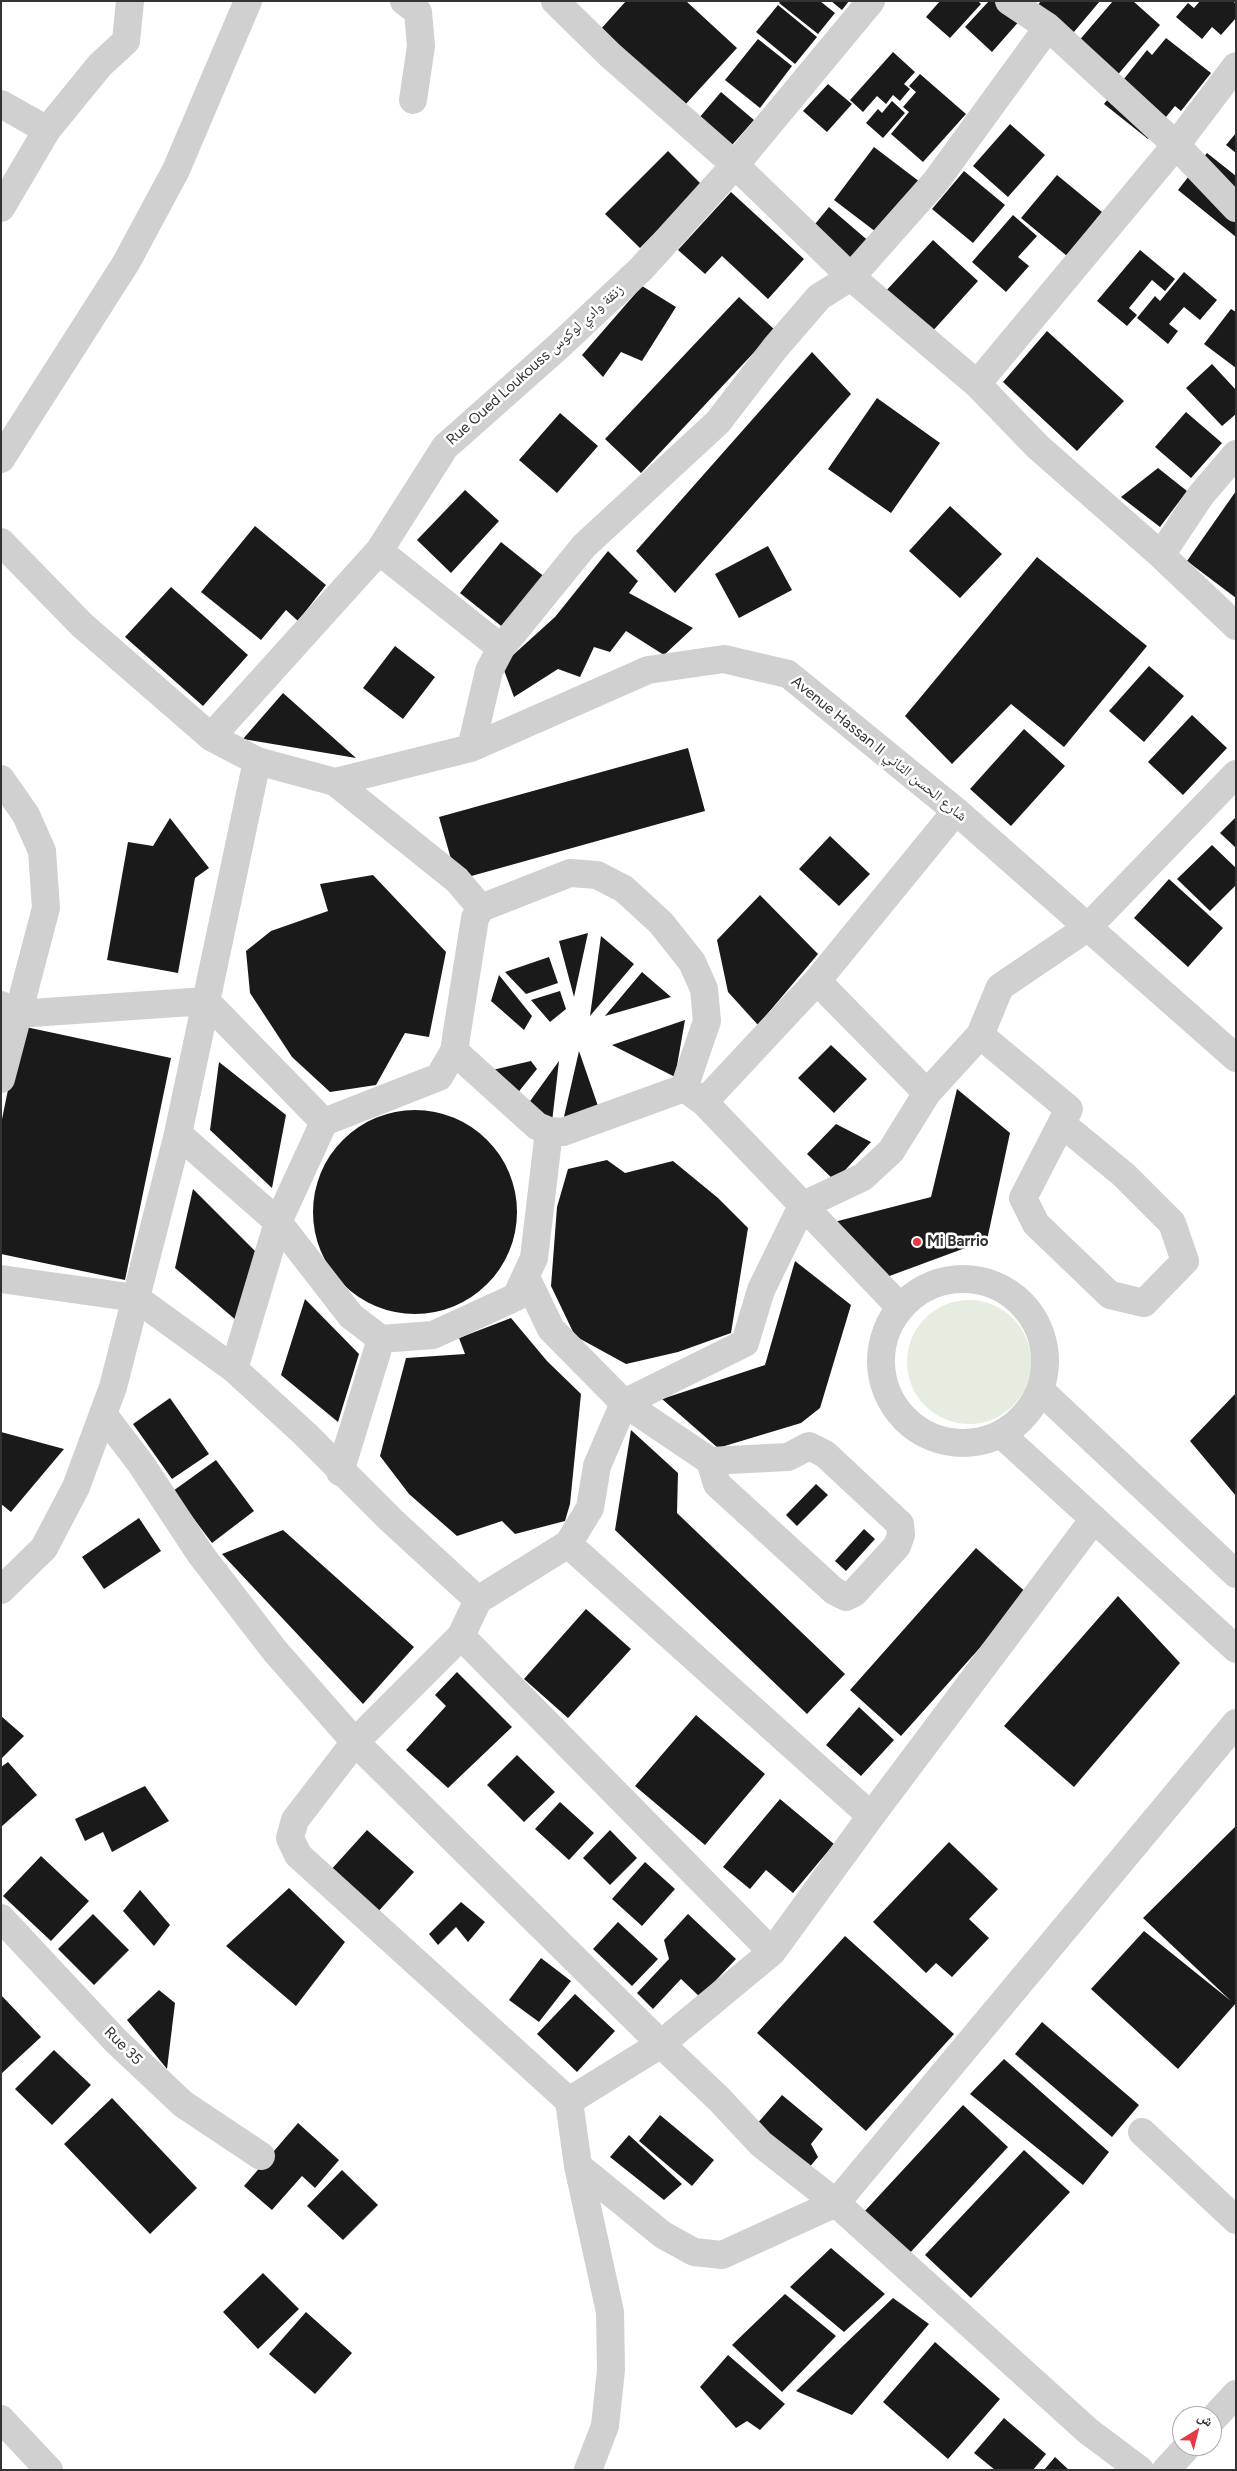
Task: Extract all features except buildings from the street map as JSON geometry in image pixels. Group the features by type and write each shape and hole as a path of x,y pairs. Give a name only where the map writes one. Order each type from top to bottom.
{"street":[{"path":"1,208 47,130 100,66 126,41 130,1"},
{"path":"1,459 126,263 176,170 248,1"},
{"path":"404,1 418,12 421,46 414,100"},
{"path":"555,1 610,55 735,165 851,277 977,384 1038,447 1160,555 1236,626"},
{"name":"Rue Oued Loukouss زنقة وادي لوكوس","path":"211,737 378,551 445,446 560,345 641,269 735,165 871,1"},
{"path":"1010,1 1048,27 1176,145 1236,208"},
{"path":"470,748 489,671 501,648 584,546 718,422 775,348 819,297 851,277 936,181 1048,27"},
{"path":"977,384 1176,145 1236,66"},
{"path":"1,104 47,130"},
{"path":"1160,555 1202,495 1236,454"},
{"name":"Avenue Hassan II شارع الحسن الثاني","path":"1,542 82,625 211,737 257,761 334,782 470,748 648,670 724,659 788,674 956,811 1236,1058"},
{"path":"378,551 501,648"},
{"path":"1,1590 44,1548 76,1487 113,1387 178,1134 257,761"},
{"path":"588,2470 605,2426 611,2370 610,2312 578,2166 569,2101 298,1855 290,1838 295,1820 356,1742 461,1636 478,1600 568,1544 590,1508 597,1466 624,1402 745,1343 761,1290 802,1206 863,1177 891,1152 927,1093 980,1035 1000,987 1088,928 1236,774"},
{"path":"1,779 26,815 42,851 46,908 9,1010 1,1080"},
{"path":"334,782 457,880 481,908"},
{"path":"454,1051 536,1126 550,1131 563,1132 694,1095 817,981 956,811"},
{"path":"234,1369 278,1222 324,1122 439,1077 454,1051 475,918 481,908 570,873 597,875 624,889 661,923 692,962 704,989 707,1021 694,1095"},
{"path":"817,981 927,1093"},
{"path":"9,1010 206,1001 324,1122"},
{"path":"980,1035 1068,1109 1023,1198 1036,1224 1110,1295 1144,1303 1185,1260 1172,1223 1124,1175 1062,1124"},
{"path":"694,1095 900,1307"},
{"path":"178,1134 278,1222 351,1316 381,1339 432,1334 516,1297 534,1258 550,1131"},
{"path":"526,1277 551,1329 624,1402 710,1461 788,1457 809,1446 825,1454 900,1524 902,1535 897,1546 854,1593 846,1597 834,1591 717,1484 710,1461"},
{"path":"969,1278 993,1285 1015,1298 1032,1317 1042,1340 1045,1365 1040,1390 1026,1416 1002,1435 978,1443 952,1444 928,1437 906,1422 890,1402 882,1378 880,1353 886,1328 900,1307 920,1290 944,1281 969,1278"},
{"path":"1,1280 136,1298 234,1369 304,1434 340,1472 478,1600"},
{"path":"340,1472 381,1339"},
{"path":"1040,1390 1236,1574"},
{"path":"103,1414 141,1464 201,1554 263,1636 356,1742 718,2098 761,2144 836,2203 1088,2432 1140,2470"},
{"path":"1002,1435 1236,1649"},
{"path":"569,2101 661,2044 772,1952 871,1816 1094,1519"},
{"path":"568,1544 871,1816"},
{"path":"461,1636 772,1952"},
{"path":"578,2166 663,2235 694,2252 722,2254 836,2203 1236,1723"},
{"name":"Rue 35","path":"1,1918 116,2041 183,2104 261,2156"},
{"path":"1142,2132 1236,2220"},
{"path":"1222,2409 1236,2394"},
{"path":"1,2419 49,2470"},
{"path":"1166,2470 1179,2456"}],"shaded area":[{"path":"969,1300 993,1304 1013,1318 1027,1338 1031,1362 1027,1386 1013,1406 993,1420 969,1424 945,1420 925,1406 911,1386 907,1362 911,1338 925,1318 945,1304"}],"place":[{"name":"Mi Barrio","path":"917,1242"}]}
